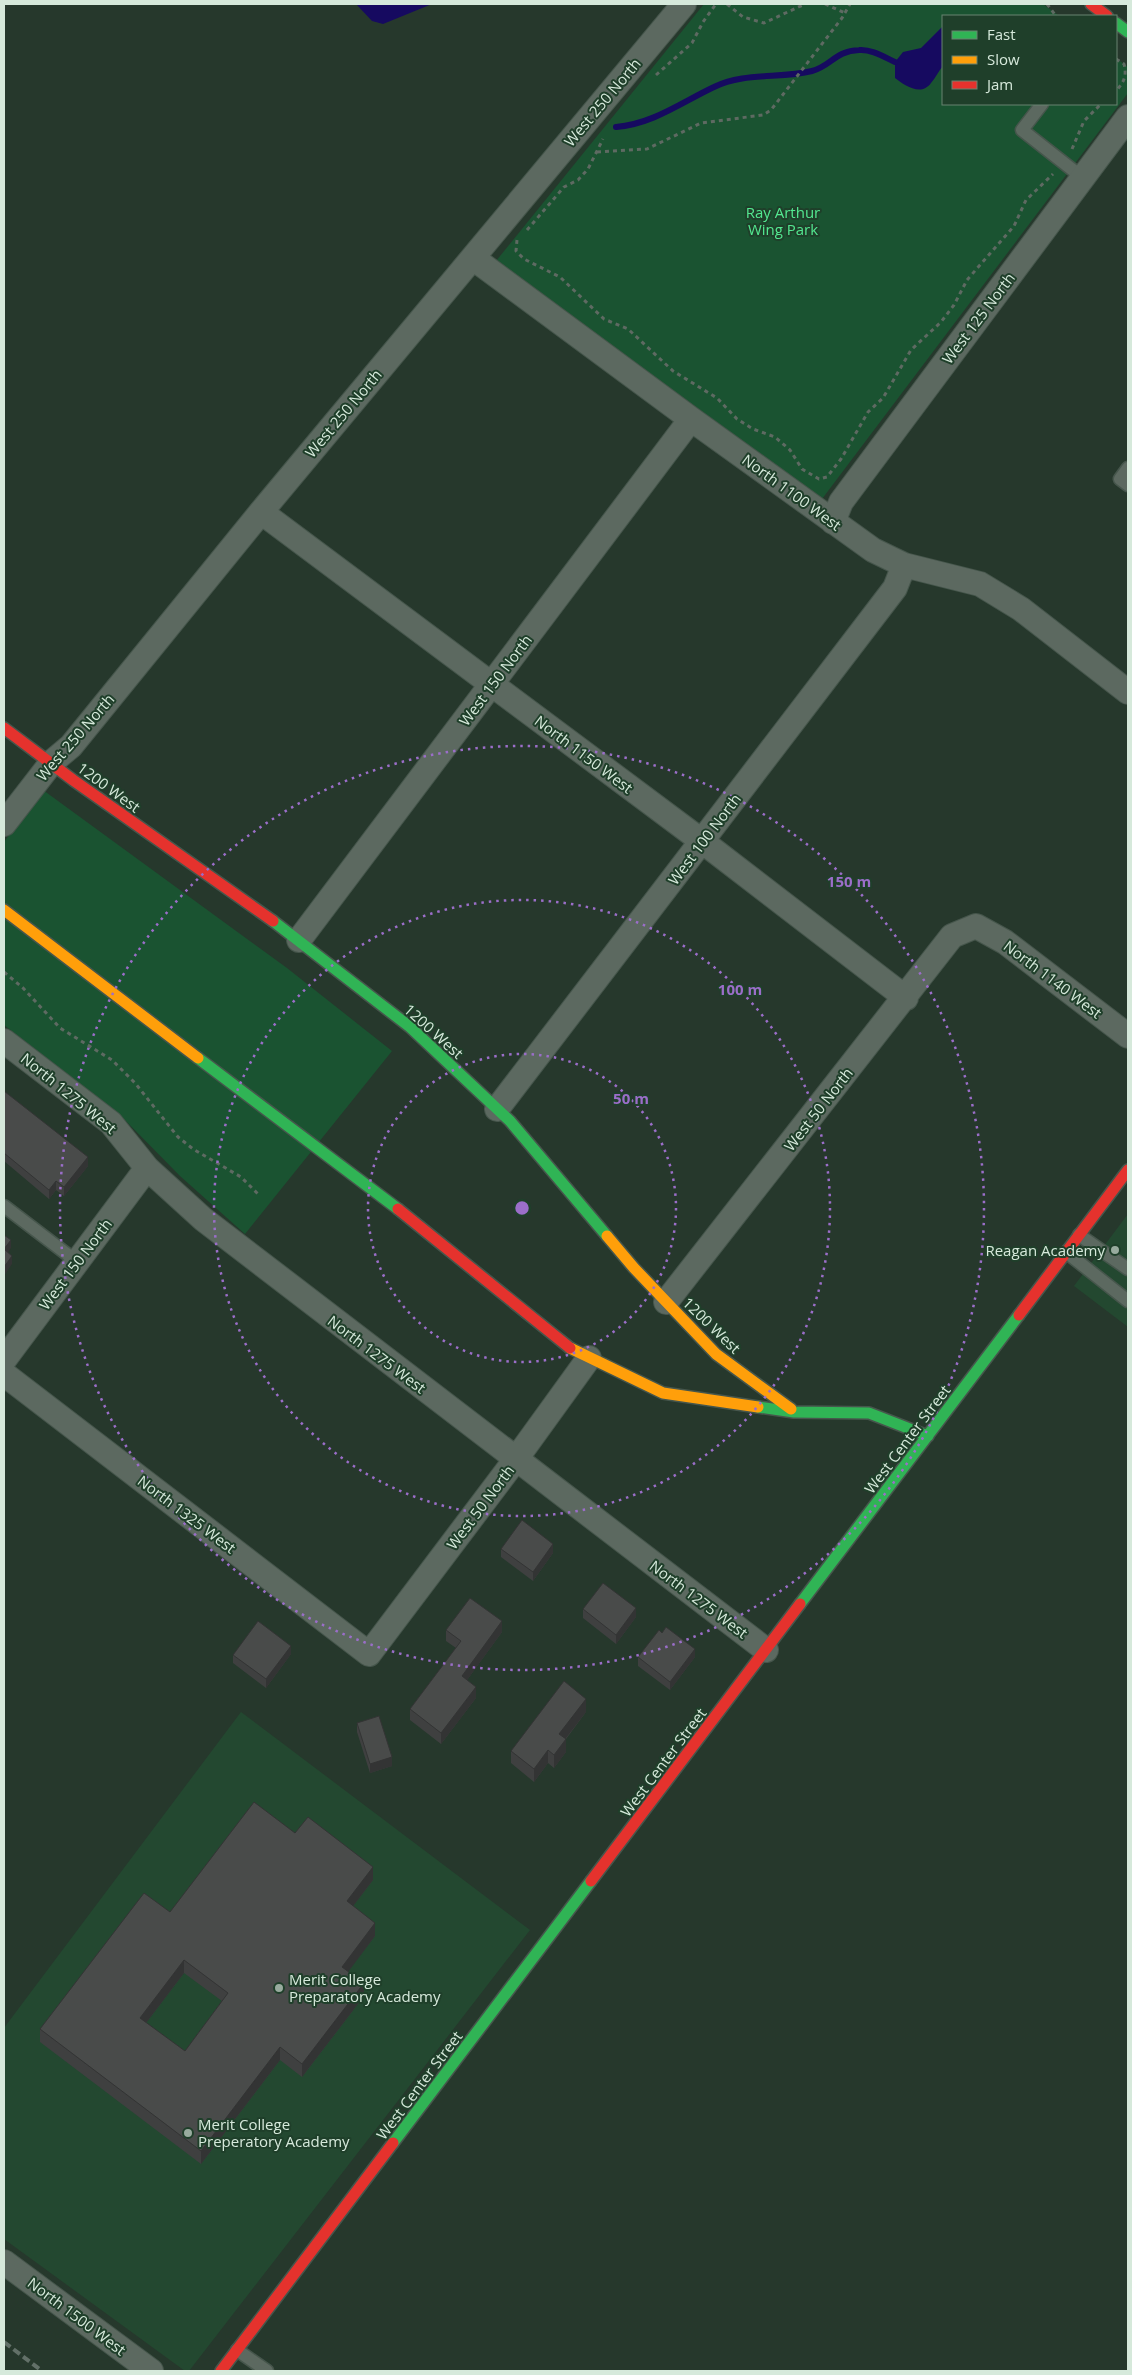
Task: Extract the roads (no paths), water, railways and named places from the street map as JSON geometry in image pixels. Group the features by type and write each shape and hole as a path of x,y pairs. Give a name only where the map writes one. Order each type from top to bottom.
{"street":[{"name":"West 250 North","path":"4,824 52,762 71,746 261,512 684,4"},
{"path":"1091,4 1106,15"},
{"path":"1117,24 1128,32"},
{"name":"West 125 North","path":"833,522 841,502 1128,117"},
{"name":"North 1100 West","path":"473,258 691,419 873,550 904,565 980,584 1021,609 1128,692"},
{"name":"West 150 North","path":"299,940 691,419"},
{"name":"North 1150 West","path":"261,512 702,842 906,998"},
{"name":"West 100 North","path":"497,1109 894,588 904,565"},
{"name":"1200 West","path":"4,728 52,762 73,780 299,940 410,1027 510,1121 634,1268 716,1354 794,1412"},
{"path":"4,910 394,1206 573,1350 663,1393 794,1412 869,1413 928,1436"},
{"name":"West 50 North","path":"666,1302 906,998 952,936 976,926"},
{"name":"North 1140 West","path":"976,926 1005,942 1128,1036"},
{"name":"North 1275 West","path":"4,1041 111,1123 147,1168 203,1219 766,1650"},
{"name":"West 150 North","path":"4,1360 147,1168"},
{"name":"West Center Street","path":"221,2371 1128,1170"},
{"name":"West 50 North","path":"369,1654 516,1459 589,1358"},
{"name":"North 1325 West","path":"4,1374 369,1654"},
{"name":"North 1500 West","path":"4,2262 151,2371"}],"lane":[{"path":"1041,105 1022,130 1083,178"},
{"path":"1128,468 1120,479 1128,486"},
{"path":"4,1206 76,1261"},
{"path":"1079,1236 1128,1269"},
{"path":"1066,1252 1128,1301"},
{"path":"237,2350 267,2371"}],"waterway":[{"path":"616,127 642,122 655,117 726,82 750,77 787,75 812,71 851,51 869,51 895,62"}],"railway":[{"path":"4,2342 42,2371"}],"place":[{"name":"Reagan Academy","path":"1115,1250"},
{"name":"Merit College Preparatory Academy","path":"279,1988"},
{"name":"Merit College Preperatory Academy","path":"188,2133"}],"park label":[{"name":"Ray Arthur Wing Park","path":"783,220"}]}
